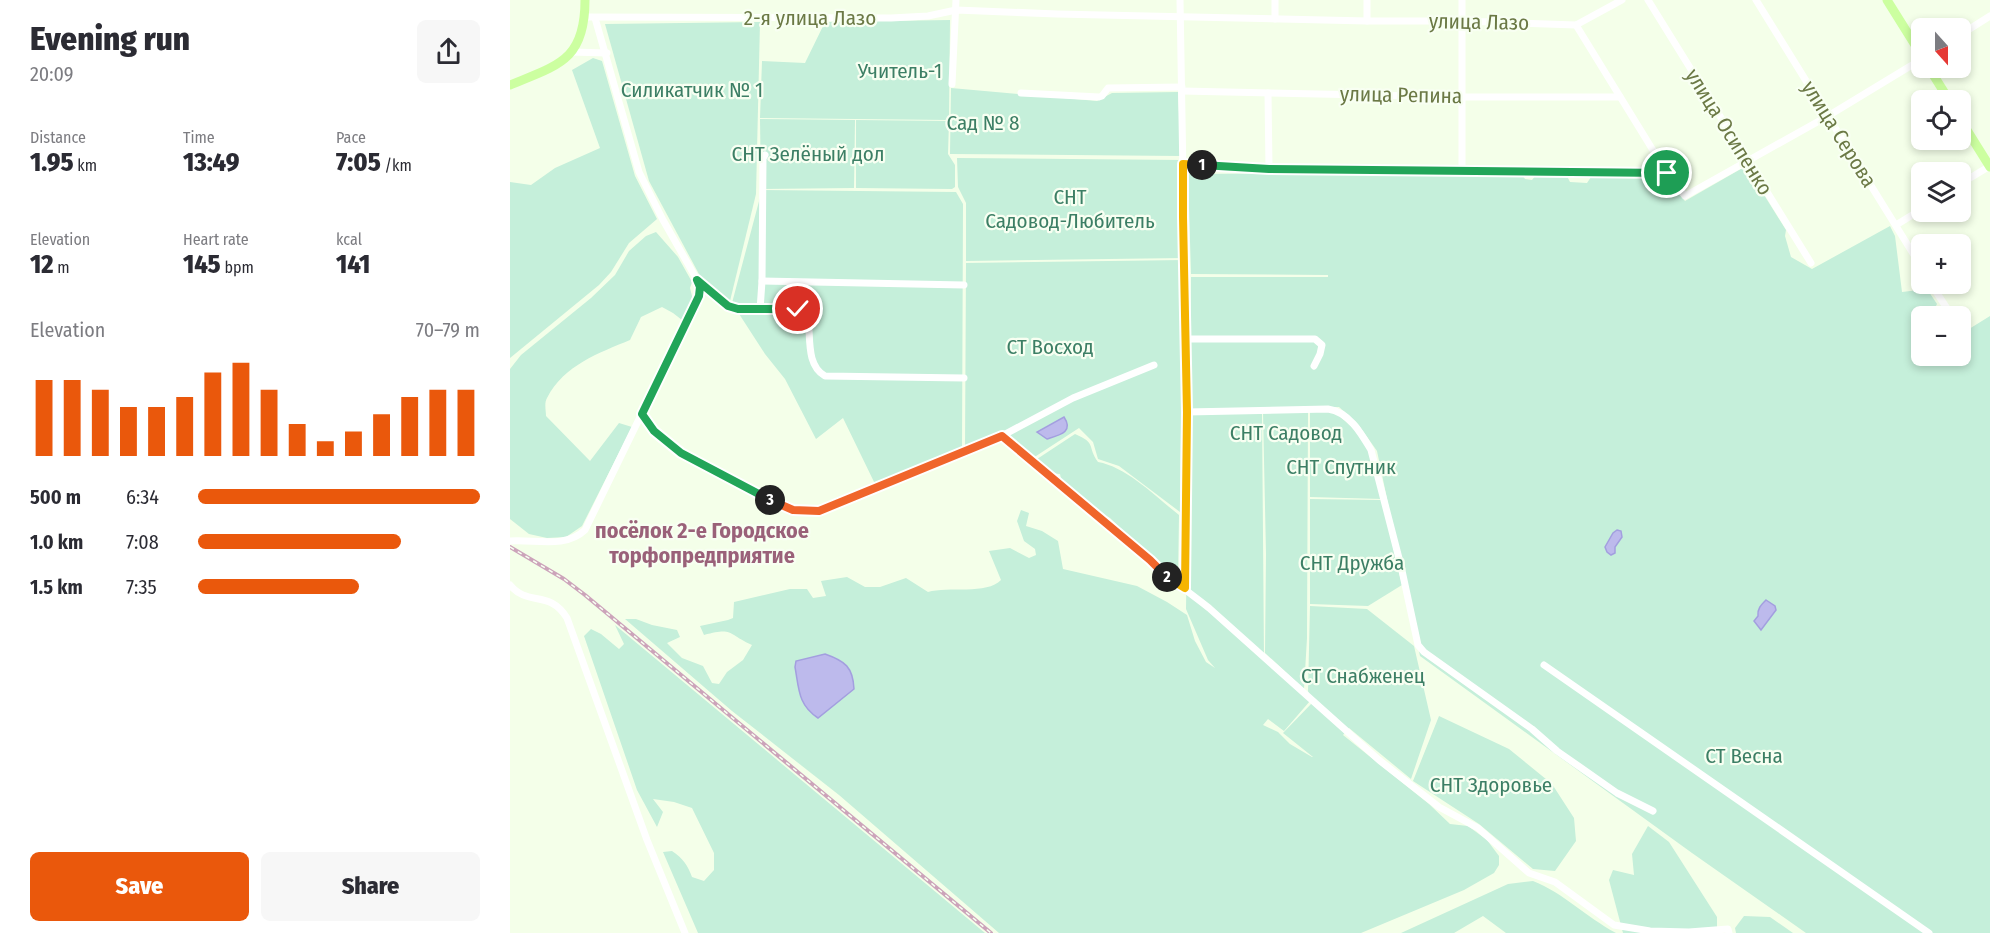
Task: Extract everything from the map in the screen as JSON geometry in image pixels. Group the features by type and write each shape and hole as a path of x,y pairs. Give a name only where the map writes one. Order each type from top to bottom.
{"main road":[{"path":"510,85 554,66 572,52 582,34 585,0"},
{"path":"1887,0 1911,39"},
{"path":"1971,137 1990,167"}],"street":[{"path":"952,84 956,0"},
{"path":"1180,0 1187,412 1185,588"},
{"path":"1275,0 1275,19"},
{"path":"1367,0 1367,21"},
{"path":"1462,0 1462,169"},
{"path":"1622,0 1576,25 1667,173 1684,196 1828,116 1911,64"},
{"name":"улица Осипенко","path":"1648,0 1811,263"},
{"name":"улица Серова","path":"1756,0 1911,250"},
{"name":"2-я улица Лазо","path":"585,17 891,18 928,16 956,10 1179,16"},
{"name":"улица Лазо","path":"1179,16 1576,25"},
{"path":"1971,28 1990,16"},
{"path":"510,541 566,541 576,538 585,530 699,296 700,287 697,280 639,172 596,18"},
{"path":"572,52 607,53"},
{"name":"улица Репина","path":"1021,93 1099,97 1108,88 1462,97 1620,97"},
{"path":"1268,93 1269,169"},
{"path":"760,310 763,158 765,155"},
{"path":"1183,164 1269,169 1462,169 1667,173"},
{"path":"1971,178 1990,167"},
{"path":"1896,225 1911,216"},
{"path":"697,280 728,306 738,309 798,309 807,312 815,365 825,376 964,378"},
{"path":"762,281 964,285"},
{"path":"1186,339 1315,339 1322,345 1314,366"},
{"path":"642,414 654,431 681,453 762,497 793,510 819,511 1002,436 1072,398 1154,365"},
{"path":"1187,412 1328,409 1336,410 1347,417 1371,450 1401,566 1418,645 1424,652 1532,729 1557,751 1617,793 1653,811"},
{"path":"1002,436 1166,576 1185,588 1335,719 1378,760 1439,807 1478,828 1529,873 1555,882 1614,925 1650,931 1689,932 1728,929 1729,933"},
{"path":"510,585 522,595 550,601 567,618 647,840 685,933"},
{"path":"1544,665 1929,933"}],"green space":[{"name":"Учитель-1","path":"950,20 949,120 760,118 762,61 805,63 825,22"},
{"name":"Силикатчик № 1","path":"760,22 756,194 730,301 700,276 649,181 605,24"},
{"path":"593,58 602,61 635,176 657,219 629,243 611,272 599,285 510,358 510,182 531,185 555,168 600,148 572,70"},
{"name":"Сад № 8","path":"951,88 1097,101 1112,93 1178,92 1181,156 950,154"},
{"name":"СНТ Зелёный дол","path":"760,119 855,120 854,188 761,189"},
{"path":"856,120 949,121 948,154 955,165 955,187 952,189 856,188"},
{"name":"СНТ Садовод-Любитель","path":"957,158 1183,160 1183,258 966,261 966,203 958,187"},
{"name":"СТ Весна","path":"1746,166 1786,230 1785,236 1791,257 1812,269 1890,226 1895,236 1902,292 1930,294 1937,304 1936,306 1911,306 1911,366 1971,366 1971,328 1990,316 1990,933 1806,933 1420,656 1377,451 1358,424 1339,407 1190,409 1191,277 1328,277 1328,275 1191,274 1188,174 1521,173 1525,179 1532,180 1536,175 1567,176 1570,182 1587,183 1591,177 1665,178 1685,201"},
{"path":"762,190 956,192 963,204 962,451 876,486 843,418 816,439 785,379 765,354 732,303"},
{"path":"656,232 678,257 692,282 690,288 693,300 682,320 662,307 641,317 630,340 583,361 554,387 546,400 546,416 590,461 619,423 632,427 582,526 566,537 547,538 529,534 510,519 510,369 521,355 591,298 615,275 629,251 646,236"},
{"name":"СТ Восход","path":"1183,260 1180,512 1119,466 1098,459 1093,442 1079,428 1033,458 1003,433 965,449 966,263"},
{"name":"СНТ Садовод","path":"1308,411 1307,638 1304,689 1265,653 1266,554 1263,412"},
{"name":"СНТ Спутник","path":"1310,411 1335,412 1355,430 1370,451 1382,499 1310,497"},
{"name":"СТ Снабженец","path":"1262,412 1264,658 1310,699 1308,691 1310,606 1367,609 1414,646 1431,720 1411,779 1349,728 1343,735 1429,804 1450,824 1468,826 1487,840 1499,856 1499,865 1494,873 1464,890 1361,933 999,933 839,795 732,711 625,619 636,619 677,630 680,637 667,643 682,658 703,666 712,683 719,684 727,672 743,660 752,645 726,632 704,635 700,626 733,618 734,602 790,589 807,589 813,598 826,596 821,581 847,577 865,587 880,587 906,578 928,592 977,589 995,585 1001,580 989,551 1010,548 1029,558 1036,555 1035,549 1024,541 1017,521 1021,510 1029,513 1026,526 1042,531 1058,541 1063,569 1137,586 1187,615 1195,641 1206,662 1215,668 1208,660 1186,609 1189,414","holes":["1310,701 1312,703 1283,733 1313,757 1290,744 1278,732 1263,725 1268,719 1284,731"]},
{"path":"1075,434 1089,443 1098,462 1130,476 1179,515 1178,582 1171,578 1110,518 1063,488 1060,474 1049,473 1031,463"},
{"name":"СНТ Дружба","path":"1310,499 1382,500 1402,585 1368,606 1310,604"},
{"path":"615,625 985,933 698,933 663,852 672,851 685,862 692,877 704,881 714,870 714,853 692,808 653,799 663,812 657,827 637,790 584,636 591,629 619,649 624,644"},
{"name":"СНТ Здоровье","path":"1439,716 1509,749 1552,784 1574,818 1576,841 1555,871 1533,869 1479,824 1413,781"},
{"path":"1648,826 1669,842 1717,917 1717,933 1623,933 1609,880 1613,870 1634,875 1632,854"},
{"path":"1533,881 1555,892 1616,933 1506,933 1483,916 1454,933 1401,933 1508,884"},
{"path":"1744,916 1770,917 1793,933 1736,933 1735,928"}],"water":[{"path":"1064,417 1067,426 1061,434 1047,439 1037,432"},
{"path":"1617,530 1621,531 1622,537 1615,547 1615,553 1611,555 1605,547"},
{"path":"1766,600 1775,606 1776,610 1761,630 1754,621"},
{"path":"825,654 838,659 847,666 852,675 854,689 818,718 803,702 795,667 796,661"}],"railway":[{"path":"510,547 564,579 585,595 991,933"}],"district":[{"name":"посёлок 2-е Городское торфопредприятие","path":"702,542"}],"route":[{"path":"798,309 738,309 728,306 697,280 700,287 699,296 642,414 648,424 666,443 681,453 762,497 793,510 819,511 1002,436 1166,576 1185,588 1187,412 1183,164 1269,169 1462,169 1667,173"}]}
